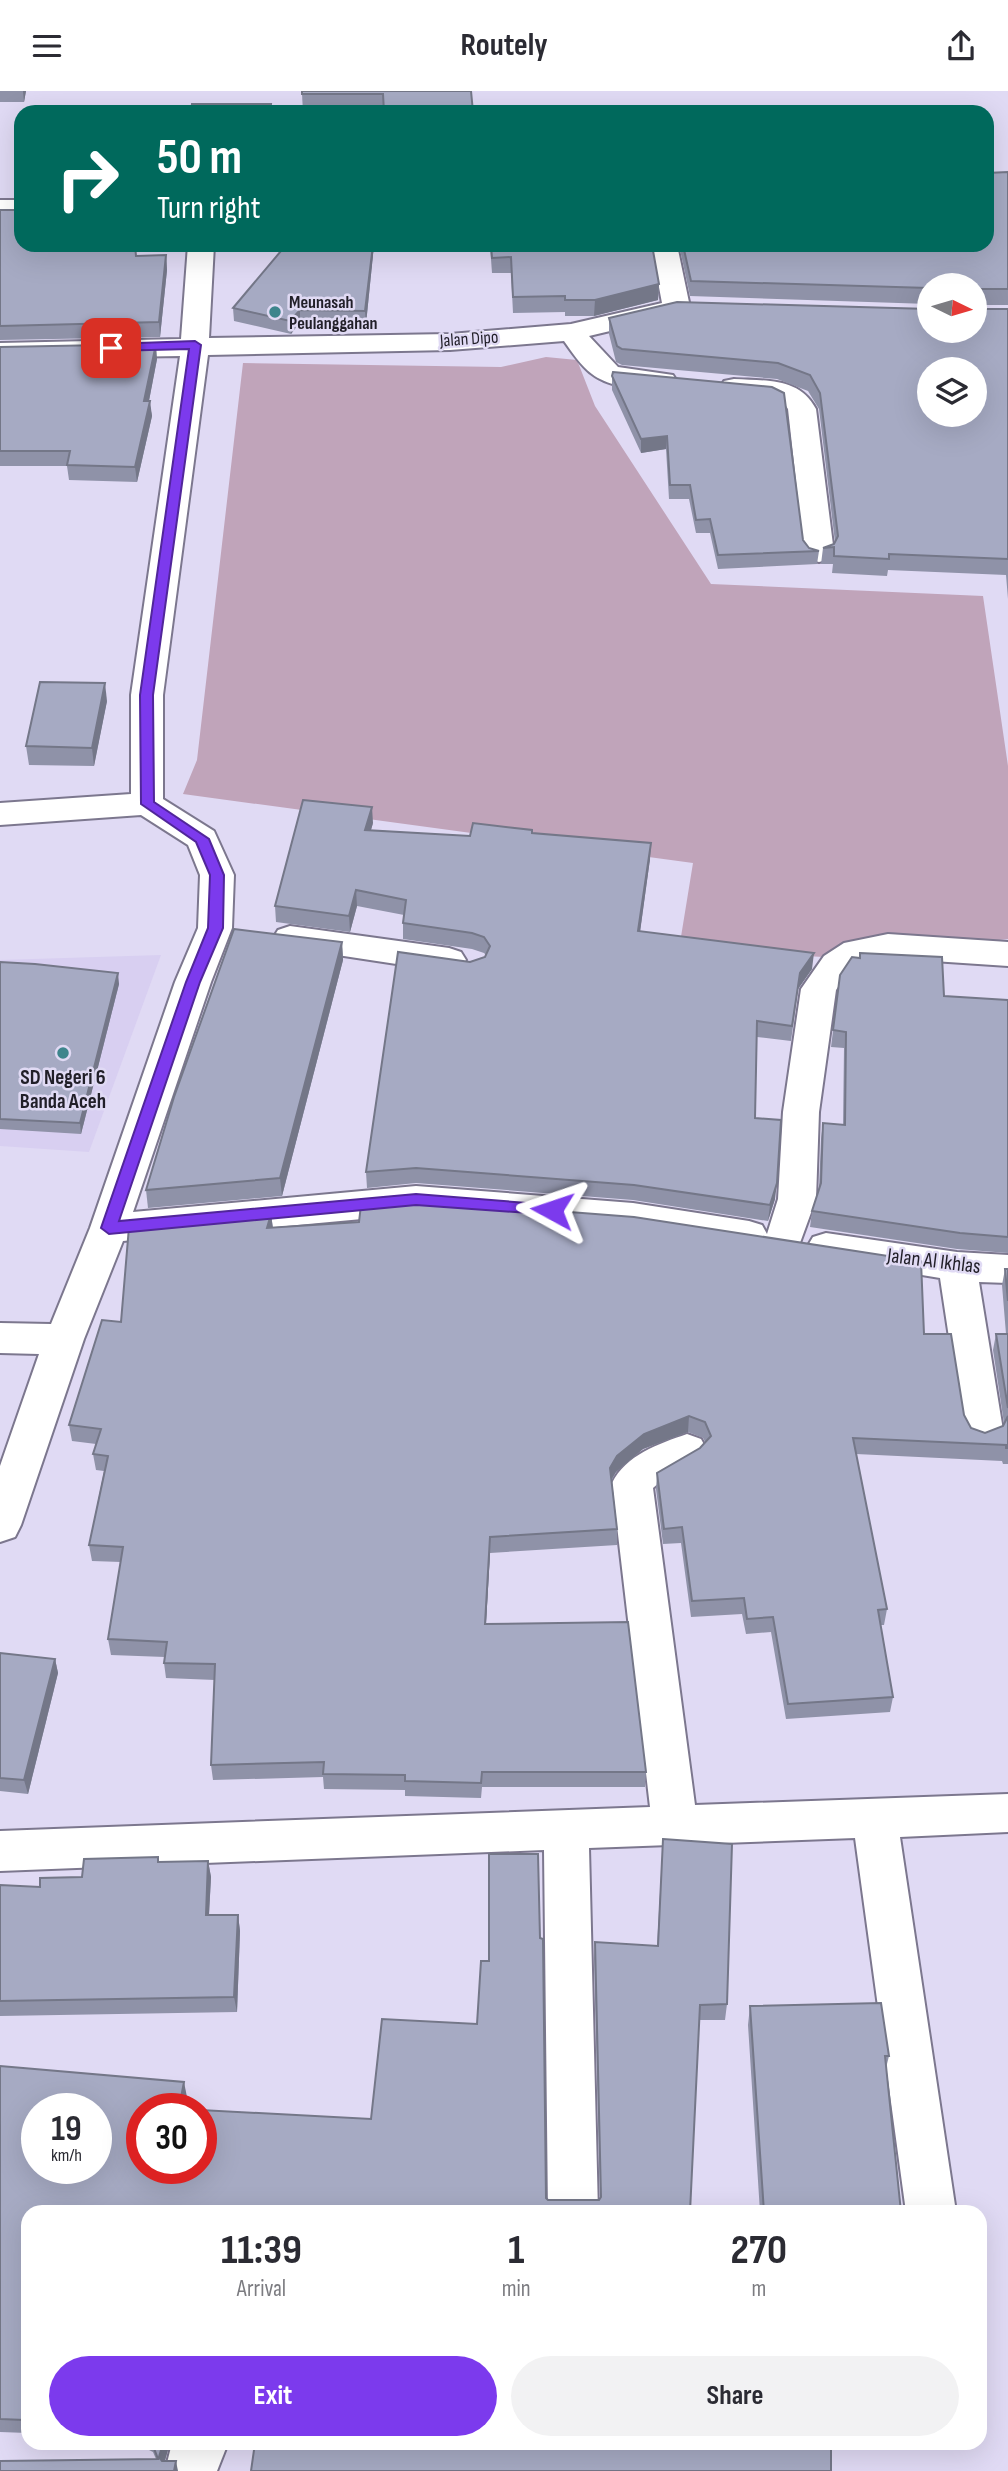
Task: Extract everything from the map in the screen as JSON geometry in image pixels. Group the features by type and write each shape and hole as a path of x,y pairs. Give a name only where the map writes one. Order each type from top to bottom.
{"street":[{"path":"147,804 147,695 195,345 201,252"},
{"path":"665,252 676,307"},
{"name":"Jalan Dipo","path":"0,351 450,342 571,332 676,307 704,308"},
{"path":"571,332 605,373 614,376 777,390 796,398 802,409 819,553"},
{"path":"0,814 147,804 202,839 238,931"},
{"path":"238,931 471,963"},
{"path":"0,1525 64,1339 109,1228 193,982 238,931"},
{"path":"784,1241 797,1199 801,1112 819,989 836,964 856,951 888,946 1008,954"},
{"name":"Jalan Al Ikhlas","path":"109,1228 416,1200 633,1217 957,1266 1008,1269"},
{"path":"957,1266 982,1430"},
{"path":"0,1338 64,1339"},
{"path":"675,1827 632,1483 651,1465 687,1450"},
{"path":"0,1851 1008,1813"},
{"path":"875,1818 929,2205"},
{"path":"566,1829 573,2205"},
{"path":"191,2471 195,2450"}],"shaded area":[{"path":"546,357 577,360 595,406 711,584 983,596 1008,766 1008,939 841,958 679,949 693,863 183,794 197,760 243,363 501,367"},
{"name":"SD Negeri 6 Banda Aceh","path":"161,955 89,1152 0,1146 0,960"}],"building":[{"path":"302,91 471,91 472,105 384,105 383,94 302,94"},
{"path":"192,104 271,104 271,105"},
{"path":"1008,172 1008,289 987,289 987,273 917,273 917,288 691,281 685,252 994,252 994,173"},
{"path":"0,210 14,210 14,252 136,252 136,256 166,255 159,322 0,326"},
{"path":"280,252 372,252 365,311 300,310 290,321 233,308"},
{"path":"492,252 653,252 659,284 595,300 565,300 565,296 513,297 511,257 492,258"},
{"path":"677,302 917,309 917,343 987,343 987,309 1008,309 1008,559 889,554 889,559 834,556 834,547 823,548 834,544 838,536 820,393 810,375 778,363 622,349 617,346 609,318"},
{"path":"156,344 144,401 150,401 135,467 67,465 70,451 0,451 0,347"},
{"path":"613,372 772,387 784,393 803,540 809,548 819,551 718,555 710,519 696,520 690,485 670,485 667,436 641,439 612,376"},
{"path":"40,682 105,683 92,748 26,746"},
{"path":"303,800 372,807 365,830 470,836 473,823 532,830 532,833 651,843 638,931 814,953 800,973 792,1026 757,1021 755,1118 781,1120 777,1183 770,1205 634,1185 416,1168 366,1172 398,952 470,962 485,957 490,946 484,937 472,933 403,923 406,900 356,890 349,916 275,906"},
{"path":"234,929 342,942 280,1178 146,1190 174,1097"},
{"path":"860,953 942,957 944,996 1008,1000 1008,1237 960,1233 812,1211 821,1183 823,1123 845,1125 846,1032 833,1030 840,975 852,957 860,958"},
{"name":"SD Negeri 6 Banda Aceh","path":"0,962 118,973 80,1123 0,1119"},
{"path":"415,1200 634,1217 921,1261 924,1334 951,1334 964,1415 971,1428 985,1433 1003,1426 1008,1416 1008,1448 1006,1445 853,1438 887,1609 878,1610 893,1697 788,1704 773,1617 747,1619 744,1598 692,1601 682,1527 664,1529 657,1473 700,1448 711,1436 705,1422 689,1416 644,1434 617,1456 610,1468 617,1529 490,1537 485,1624 628,1622 646,1772 482,1772 481,1783 405,1781 405,1775 323,1774 324,1762 211,1765 215,1664 164,1663 167,1642 108,1639 123,1547 89,1545 108,1456 93,1454 101,1429 69,1425 102,1320 121,1322 129,1227 271,1214 267,1228 359,1222 361,1205"},
{"path":"1005,1269 1008,1269 1008,1301"},
{"path":"996,1334 1008,1334 1008,1408"},
{"path":"0,1653 55,1659 24,1780 0,1778"},
{"path":"663,1839 732,1844 727,2004 700,2005 690,2205 21,2205 21,2420 0,2419 0,2066 184,2082 182,2093 126,2093 126,2184 217,2184 217,2111 371,2119 382,2019 477,2024 481,1961 489,1961 489,1854 538,1854 540,1938 543,1939 546,2198 599,2200 595,1942 658,1946"},
{"path":"158,1857 158,1862 208,1861 206,1915 238,1915 234,1997 0,2001 0,1885 40,1887 40,1878 82,1877 84,1859"},
{"path":"881,2003 889,2056 885,2056 900,2205 764,2205 750,2006"},
{"path":"155,2450 161,2450 159,2457 162,2461 176,2461 174,2471 0,2471 0,2461 158,2459"},
{"path":"254,2450 831,2450 831,2471 251,2471"}],"place":[{"name":"Meunasah Peulanggahan","path":"275,312"},
{"name":"SD Negeri 6 Banda Aceh","path":"63,1053"}],"route":[{"path":"111,348 195,345 147,695 147,804 202,839 217,875 215,928 193,982 109,1228 416,1200 552,1210"}]}
